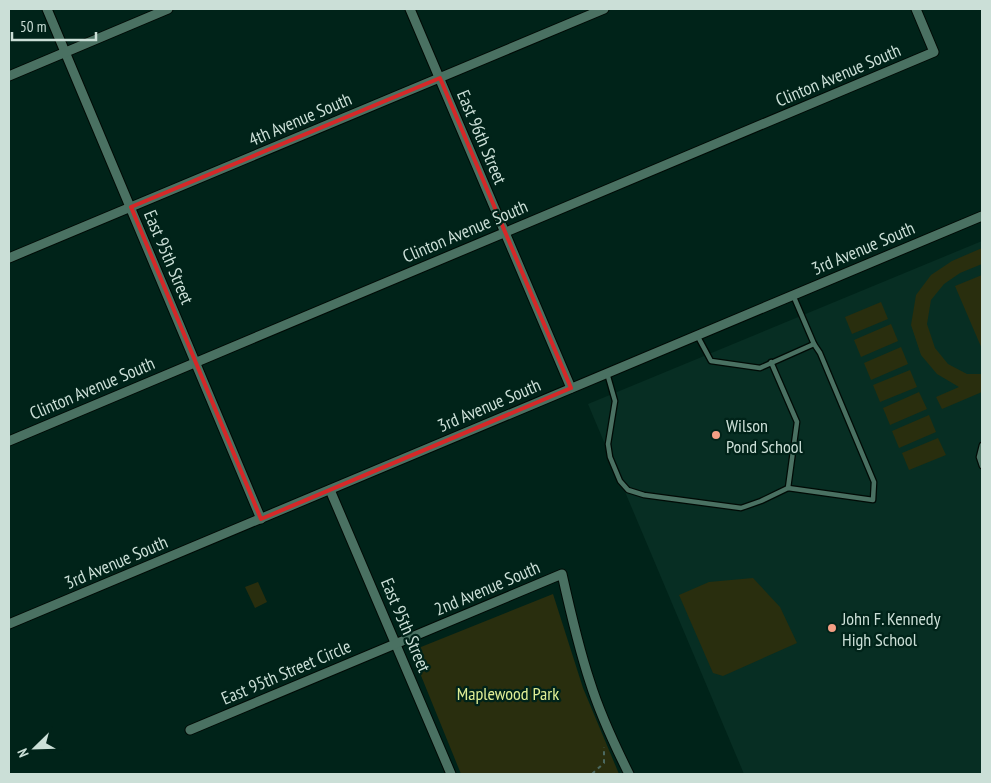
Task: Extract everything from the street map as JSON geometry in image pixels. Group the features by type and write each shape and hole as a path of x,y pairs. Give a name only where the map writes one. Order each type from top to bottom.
{"street":[{"name":"East 95th Street","path":"48,9 261,519"},
{"path":"9,76 168,9"},
{"name":"East 96th Street","path":"410,9 571,388"},
{"name":"4th Avenue South","path":"9,258 604,9"},
{"name":"Clinton Avenue South","path":"9,441 934,52 916,9"},
{"name":"3rd Avenue South","path":"9,624 982,216"},
{"name":"East 95th Street","path":"330,490 450,774"},
{"name":"2nd Avenue South","path":"396,644 562,574 577,638 590,682 610,734"},
{"name":"East 95th Street Circle","path":"190,730 396,644"},
{"path":"610,734 628,774"}],"lane":[{"path":"608,373 615,401 608,444 610,457 620,481 628,490 644,495 741,508 788,488 873,500 874,482 820,353 814,344 793,295"},
{"path":"697,335 711,361 760,368 814,344"},
{"path":"771,362 797,422 788,488"},
{"path":"982,445 979,458 982,466"}],"path":[{"path":"592,774 604,763 604,743 610,734"}],"highlighted area":[{"path":"440,78 571,388 261,519 131,207"}],"shaded area":[{"name":"John F. Kennedy High School","path":"982,241 982,774 744,774 588,404"}],"green space":[{"path":"982,248 982,264 960,273 944,284 931,300 927,324 935,348 948,364 967,374 982,374 982,392 942,409 936,397 959,387 937,374 921,355 911,325 916,295 931,275 952,261"},
{"path":"982,275 982,349 955,286"},
{"path":"881,302 888,319 852,334 845,317"},
{"path":"891,324 898,341 861,357 854,340"},
{"path":"901,347 908,364 871,380 864,363"},
{"path":"910,370 917,387 880,402 873,385"},
{"path":"919,392 927,409 890,425 883,408"},
{"path":"929,415 936,432 899,448 892,431"},
{"path":"938,438 946,455 909,470 902,453"},
{"path":"753,578 780,607 797,643 723,676 713,673 679,595 709,582"},
{"path":"258,582 267,602 255,608 245,587"},
{"name":"Maplewood Park","path":"553,594 583,688 619,774 461,774 411,651"}],"place":[{"name":"Wilson Pond School","path":"716,435"},
{"name":"John F. Kennedy High School","path":"832,628"}]}
